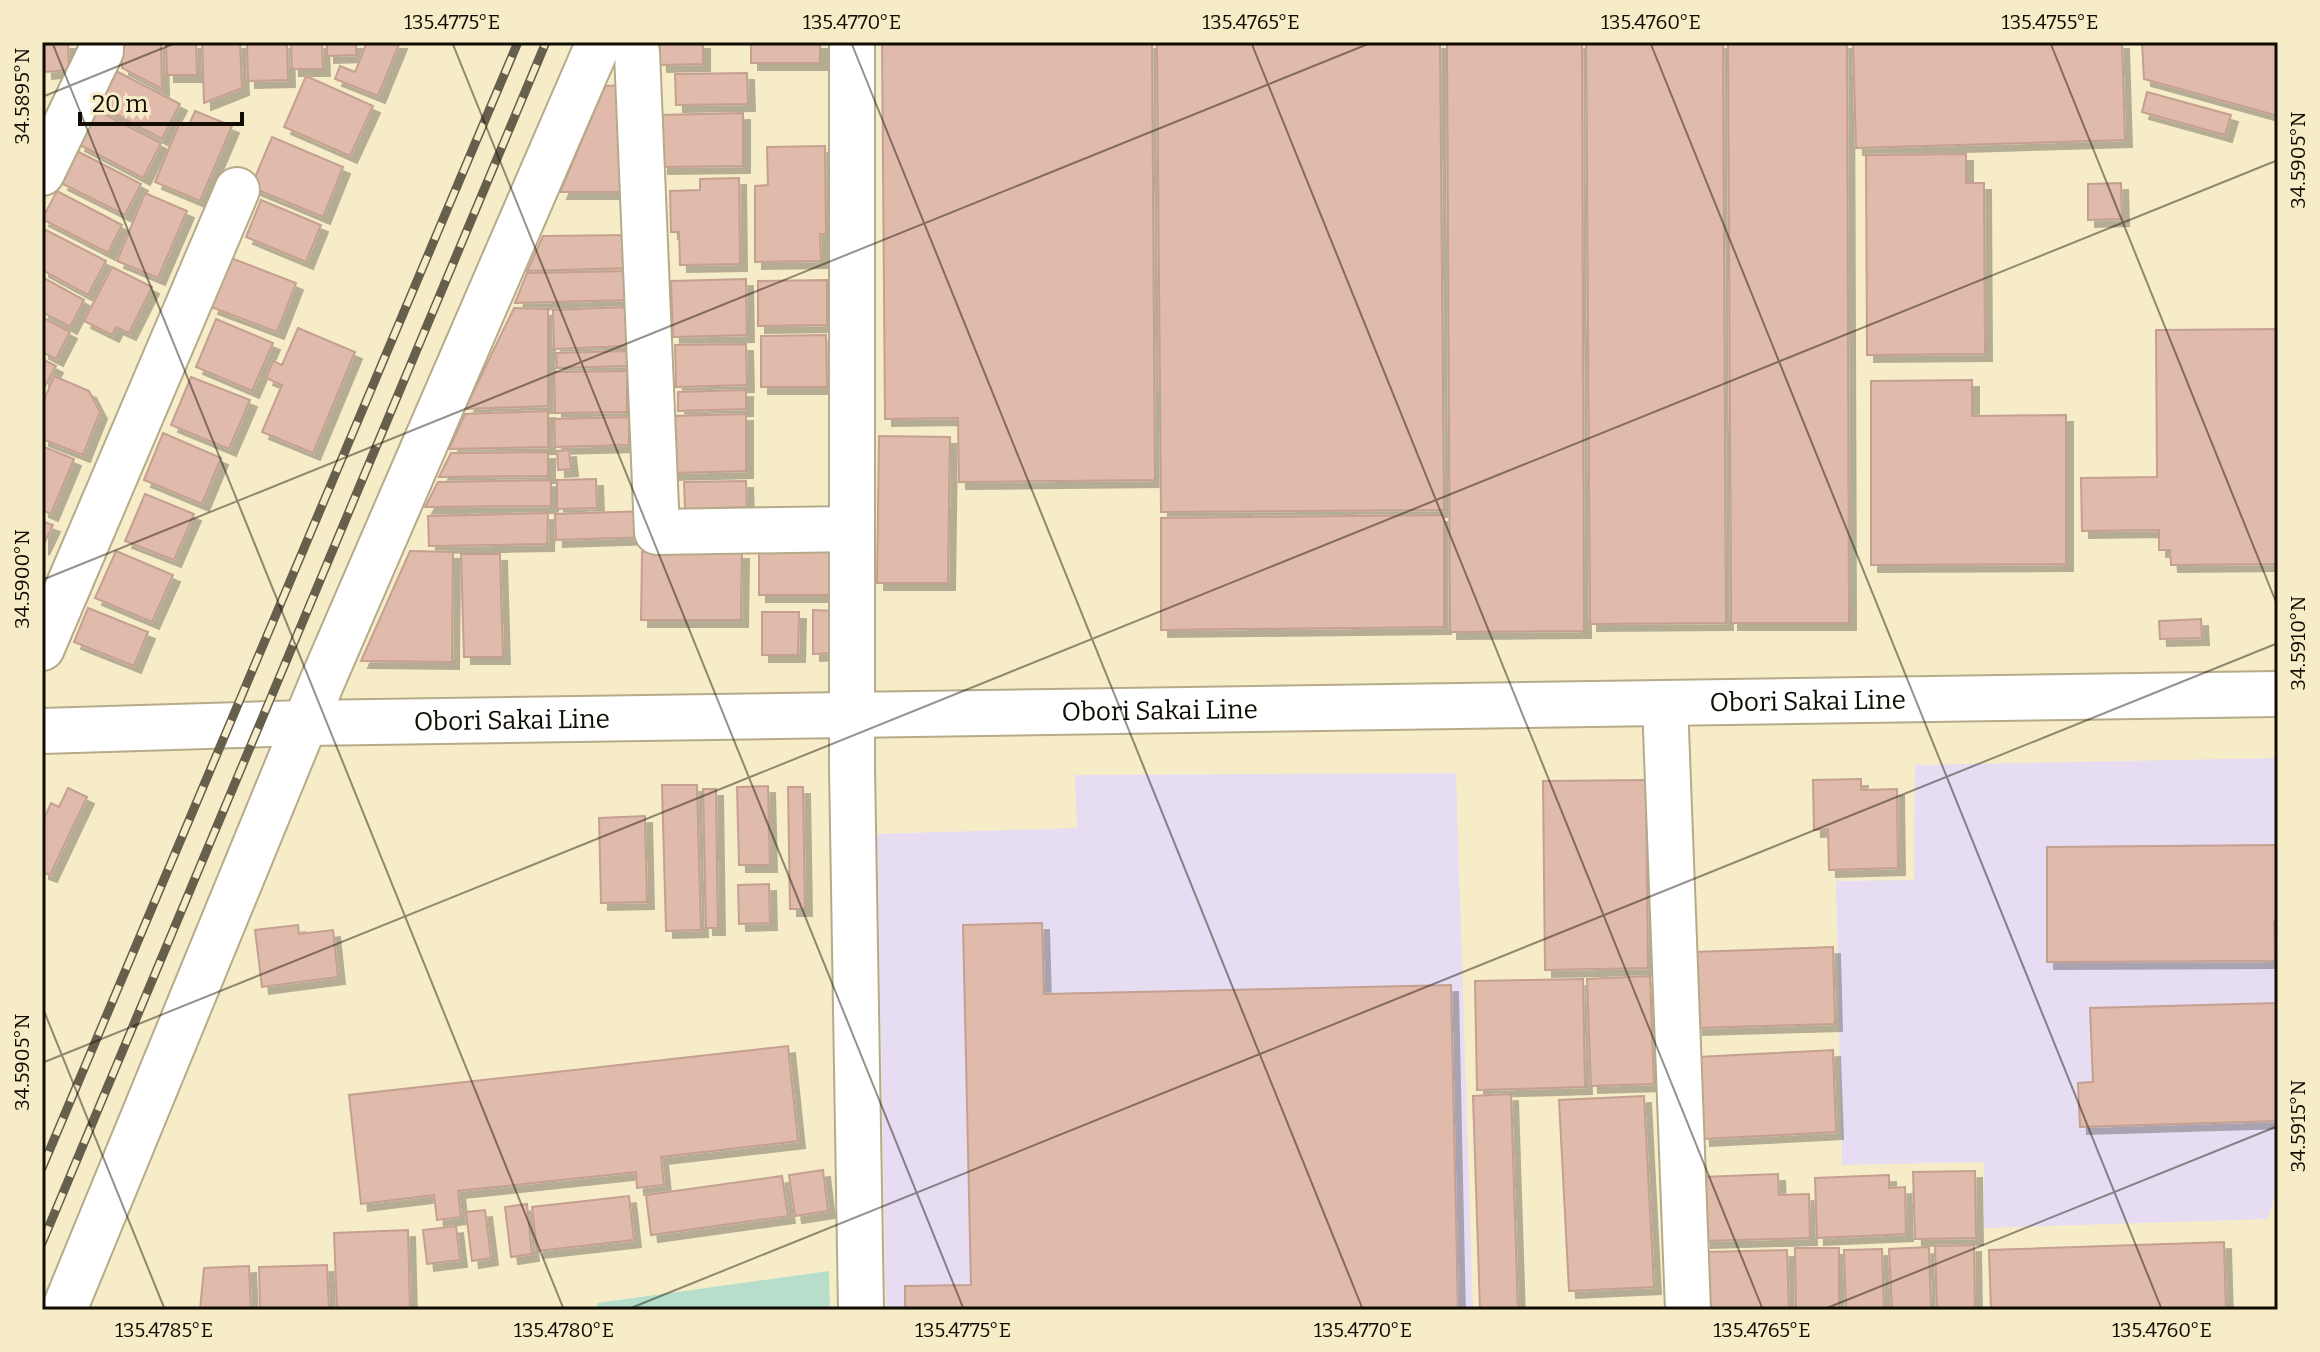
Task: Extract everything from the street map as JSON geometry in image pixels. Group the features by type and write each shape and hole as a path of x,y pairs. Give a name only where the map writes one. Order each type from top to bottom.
{"street":[{"path":"42,173 101,51 101,42"},
{"path":"64,1310 305,723 599,42"},
{"path":"634,42 638,67 657,532 851,529"},
{"path":"852,42 852,716 861,1310"},
{"path":"42,648 237,190"},
{"name":"Obori Sakai Line","path":"42,731 305,723 2278,694"},
{"path":"1665,703 1688,1310"}],"shaded area":[{"path":"2278,758 2278,1184 2268,1219 1984,1228 1984,1162 1842,1165 1836,881 1914,880 1915,765"},
{"path":"1456,773 1473,1310 886,1310 877,834 1077,828 1075,775"}],"green space":[{"path":"829,1271 830,1310 597,1310 597,1303"}],"building":[{"path":"44,42 68,42 69,70 45,72"},
{"path":"121,42 161,42 162,89 122,68"},
{"path":"166,42 196,42 197,75 167,75"},
{"path":"202,42 240,42 242,88 204,103"},
{"path":"247,42 287,42 288,80 248,81"},
{"path":"291,42 322,42 323,69 292,69"},
{"path":"327,42 356,42 356,55 327,56"},
{"path":"367,42 400,42 378,96 335,79 340,66 355,72"},
{"path":"659,42 703,42 703,64 660,65"},
{"path":"751,42 820,42 820,63 751,63"},
{"path":"882,42 1152,42 1155,480 959,482 958,418 885,419"},
{"path":"1157,42 1440,42 1444,510 1161,512"},
{"path":"1447,42 1582,42 1584,631 1450,632"},
{"path":"1586,42 1723,42 1726,623 1590,624"},
{"path":"1728,42 1847,42 1849,623 1731,623"},
{"path":"1853,42 2122,42 2125,140 1856,148"},
{"path":"2142,42 2278,42 2278,116 2144,79"},
{"path":"114,70 180,104 162,139 96,104"},
{"path":"747,73 748,104 676,105 675,74"},
{"path":"306,76 373,106 350,156 284,127"},
{"path":"625,85 625,192 560,192 605,86"},
{"path":"2147,92 2231,115 2225,135 2142,112"},
{"path":"96,110 161,143 143,178 78,144"},
{"path":"195,111 232,126 200,201 155,182 180,122 189,125"},
{"path":"743,113 743,166 661,167 660,115"},
{"path":"272,137 343,167 323,217 251,187"},
{"path":"825,146 826,234 820,234 821,261 755,262 755,186 768,185 767,147"},
{"path":"77,151 141,184 125,215 61,183"},
{"path":"1966,154 1966,183 1984,183 1985,354 1867,355 1866,155"},
{"path":"739,178 740,264 680,265 679,232 671,232 670,191 700,190 700,179"},
{"path":"2121,183 2122,219 2088,220 2088,184"},
{"path":"57,191 122,225 108,253 42,219"},
{"path":"145,193 187,211 158,278 117,261"},
{"path":"261,200 321,225 306,262 246,237"},
{"path":"42,228 106,261 88,295 42,270"},
{"path":"630,235 631,268 527,271 543,236"},
{"path":"231,258 296,283 277,332 211,307"},
{"path":"112,267 152,287 129,333 116,327 112,335 84,321"},
{"path":"630,271 631,300 515,303 527,273"},
{"path":"42,277 84,300 70,327 42,312"},
{"path":"746,279 747,335 673,337 671,281"},
{"path":"827,280 827,325 758,326 758,281"},
{"path":"626,307 627,346 554,349 553,310"},
{"path":"514,308 548,309 548,406 465,409"},
{"path":"42,317 70,332 56,359 42,352"},
{"path":"216,319 273,343 252,391 196,367"},
{"path":"298,328 355,352 313,453 262,432 282,385 266,378 273,361 282,365"},
{"path":"2278,329 2278,564 2171,565 2170,550 2159,550 2159,530 2082,531 2081,478 2157,477 2156,330"},
{"path":"826,335 827,387 761,387 761,336"},
{"path":"746,344 747,385 676,387 675,345"},
{"path":"627,351 627,366 557,368 556,353"},
{"path":"42,359 56,366 42,392"},
{"path":"627,371 627,412 555,413 554,372"},
{"path":"54,376 89,391 100,412 83,455 42,439 42,405"},
{"path":"191,377 250,400 229,449 171,425"},
{"path":"1972,380 1972,416 2066,415 2066,564 1871,565 1871,381"},
{"path":"746,390 746,409 678,411 678,392"},
{"path":"548,411 548,447 449,449 465,414"},
{"path":"746,414 746,471 672,473 671,416"},
{"path":"629,417 629,445 555,447 554,419"},
{"path":"163,433 221,458 202,504 144,480"},
{"path":"879,436 950,437 948,583 877,583"},
{"path":"42,446 74,459 51,514 42,510"},
{"path":"569,450 571,469 558,470 557,451"},
{"path":"548,452 548,476 439,477 451,453"},
{"path":"596,479 597,508 557,509 557,480"},
{"path":"551,480 551,506 425,507 438,482"},
{"path":"746,481 747,507 685,509 684,482"},
{"path":"145,494 194,514 174,560 125,541"},
{"path":"648,511 648,537 556,540 555,514"},
{"path":"548,513 547,544 429,546 428,516"},
{"path":"1444,515 1444,627 1161,630 1161,518"},
{"path":"42,521 53,525 42,548"},
{"path":"116,551 173,575 152,622 95,598"},
{"path":"410,551 453,552 452,662 361,661"},
{"path":"759,551 834,551 834,595 759,595"},
{"path":"642,552 742,552 741,620 641,620"},
{"path":"461,554 500,554 503,657 464,657"},
{"path":"88,608 148,632 134,666 74,642"},
{"path":"813,610 834,611 834,653 813,654"},
{"path":"762,612 799,612 798,655 762,655"},
{"path":"2201,619 2202,638 2160,639 2159,621"},
{"path":"1861,779 1861,790 1897,789 1898,868 1829,870 1828,829 1814,830 1813,780"},
{"path":"1646,780 1648,968 1545,970 1543,781"},
{"path":"662,785 697,785 701,930 666,931"},
{"path":"768,786 770,865 739,865 737,787"},
{"path":"788,787 803,787 805,909 790,909"},
{"path":"68,788 87,797 50,875 42,872 42,823 51,803 59,807"},
{"path":"703,789 716,789 718,928 706,928"},
{"path":"645,816 647,902 601,903 599,818"},
{"path":"2276,845 2278,922 2274,922 2275,961 2047,962 2047,847"},
{"path":"769,884 770,923 739,924 738,885"},
{"path":"1042,923 1044,994 1451,985 1458,1310 905,1310 905,1286 971,1285 963,925"},
{"path":"298,925 299,934 333,930 338,977 262,987 255,930"},
{"path":"1833,947 1835,1024 1696,1028 1693,952"},
{"path":"1650,976 1654,1084 1591,1086 1587,979"},
{"path":"1583,979 1585,1087 1477,1090 1475,981"},
{"path":"2278,1003 2278,1121 2080,1127 2078,1083 2093,1082 2090,1008"},
{"path":"788,1046 798,1141 661,1157 664,1185 637,1188 636,1172 458,1191 461,1217 437,1220 434,1195 361,1204 349,1095"},
{"path":"1833,1050 1836,1132 1703,1139 1698,1057"},
{"path":"1511,1094 1518,1310 1480,1310 1473,1096"},
{"path":"1644,1096 1654,1287 1569,1291 1559,1100"},
{"path":"823,1170 828,1211 795,1216 789,1175"},
{"path":"1975,1171 1976,1238 1915,1239 1913,1172"},
{"path":"1778,1174 1779,1195 1809,1194 1810,1238 1704,1241 1702,1177"},
{"path":"1889,1175 1889,1188 1905,1187 1906,1234 1817,1238 1815,1178"},
{"path":"782,1176 788,1216 651,1235 646,1195"},
{"path":"629,1196 634,1240 537,1251 532,1207"},
{"path":"527,1204 532,1254 511,1257 505,1207"},
{"path":"485,1210 491,1258 472,1261 466,1212"},
{"path":"456,1226 460,1260 427,1264 423,1230"},
{"path":"408,1230 410,1310 337,1310 334,1233"},
{"path":"2224,1242 2226,1310 1991,1310 1989,1250"},
{"path":"1974,1245 1975,1310 1937,1310 1935,1246"},
{"path":"1929,1247 1931,1310 1892,1310 1889,1249"},
{"path":"1795,1248 1839,1248 1839,1310 1796,1310"},
{"path":"1882,1249 1884,1310 1846,1310 1844,1250"},
{"path":"1787,1250 1789,1310 1706,1310 1704,1252"},
{"path":"327,1265 329,1310 260,1310 259,1267"},
{"path":"249,1266 251,1310 200,1310 204,1268"}],"railway":[{"path":"42,1168 518,42"},
{"path":"42,1243 546,42"}]}
